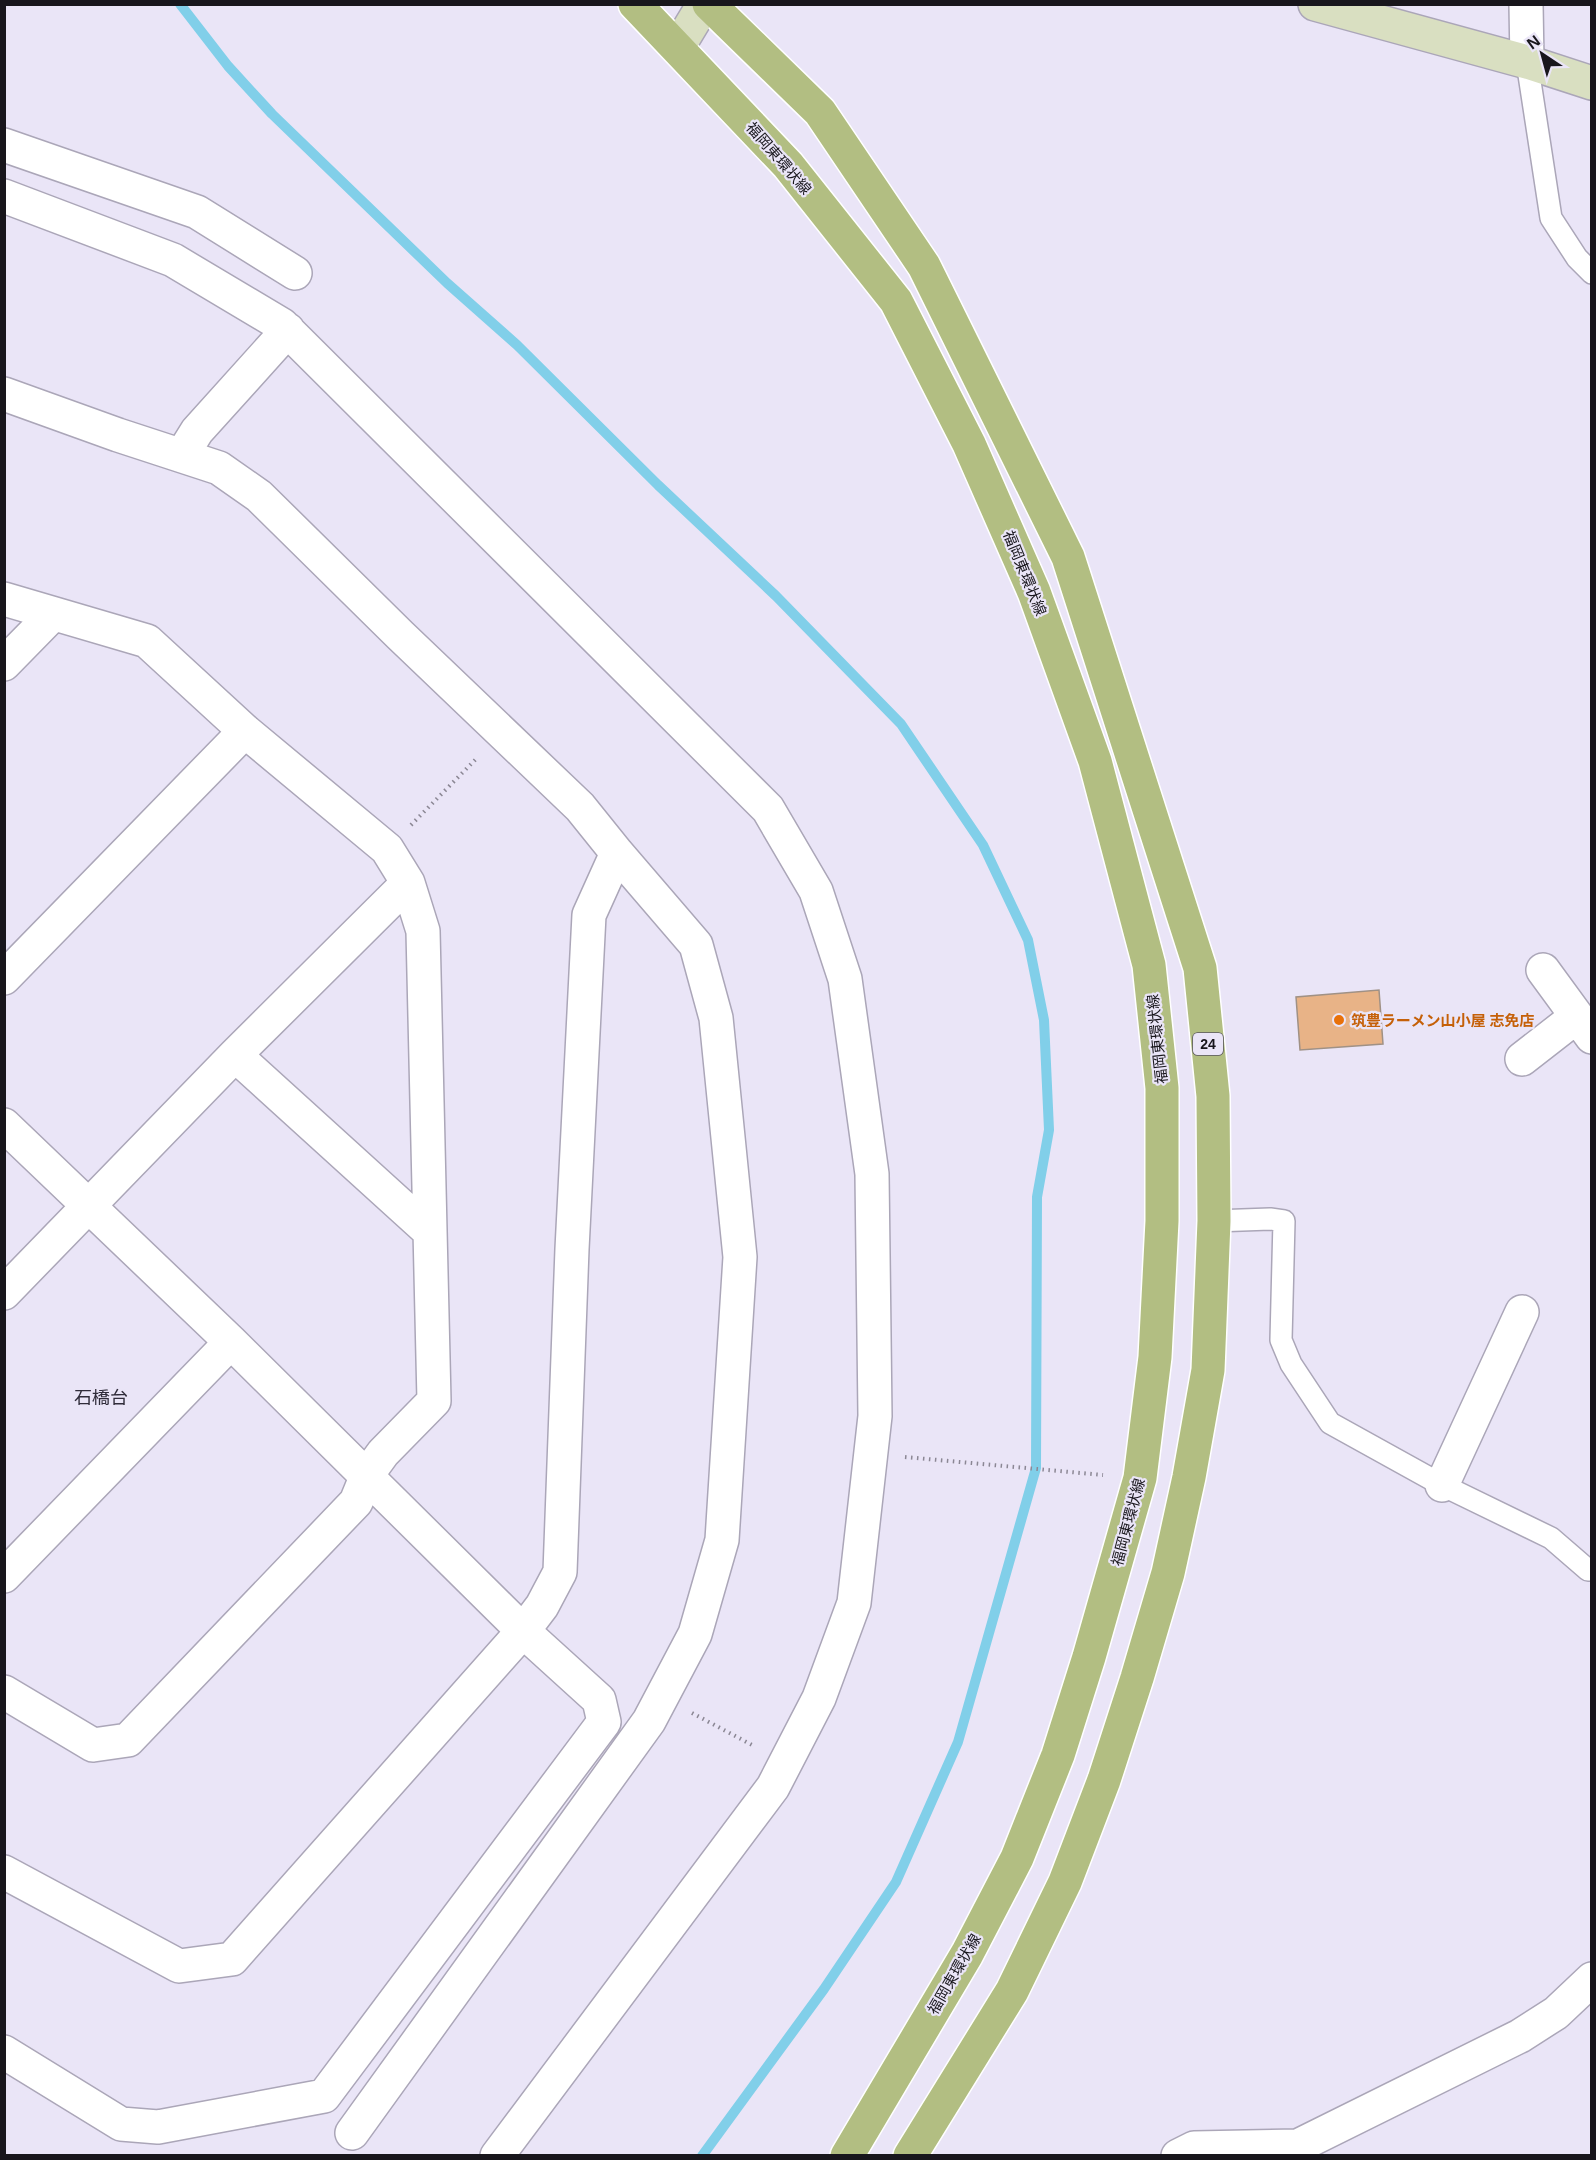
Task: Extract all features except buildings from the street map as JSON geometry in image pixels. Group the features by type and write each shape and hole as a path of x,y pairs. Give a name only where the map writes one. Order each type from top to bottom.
{"main road":[{"name":"福岡東環状線","path":"635,4 788,165 896,302 969,444 1030,581 1095,761 1149,965 1162,1088 1162,1221 1155,1357 1140,1478 1089,1657 1061,1744 1017,1858 967,1954 847,2156"},
{"name":"24","path":"709,4 820,112 924,266 1068,557 1200,968 1213,1096 1214,1221 1208,1370 1189,1477 1168,1573 1104,1780 1065,1882 1012,1991 910,2156"}],"street":[{"path":"678,47 704,4"},
{"path":"1315,4 1527,62 1592,83"},
{"path":"1526,4 1527,62"},
{"path":"4,145 197,212 295,273"},
{"path":"4,196 173,260 288,330 768,809 816,891 845,979 872,1174 875,1416 854,1603 819,1698 773,1787 497,2156"},
{"path":"182,455 197,431 288,330"},
{"path":"4,394 219,468 259,496 580,807 696,945 716,1018 740,1257 722,1540 695,1634 649,1721 357,2144 324,2096"},
{"path":"4,599 147,641 245,731 387,849 408,883 423,931 434,1401 383,1453 367,1475 356,1502 128,1740 93,1745 4,1692"},
{"path":"4,664 53,614"},
{"path":"4,978 245,731"},
{"path":"4,1872 179,1966 232,1959 523,1631 542,1606 560,1572 572,1249 589,915 617,853"},
{"path":"4,1293 235,1054 408,883"},
{"path":"1522,1059 1584,1027 1543,970"},
{"path":"235,1054 430,1232"},
{"path":"4,1125 231,1342 523,1631 599,1700 604,1722 324,2096 158,2127 121,2124 4,2052"},
{"path":"1442,1485 1522,1312"},
{"path":"4,1576 231,1342"},
{"path":"1178,2156 1194,2148 1298,2146 1520,2036 1556,2013 1592,1979"}],"lane":[{"path":"1527,62 1551,218 1577,258 1592,273"},
{"path":"1214,1221 1270,1219 1284,1221 1281,1341 1291,1364 1330,1423 1442,1485 1551,1538 1588,1570 1592,1570"}],"path":[{"path":"387,849 503,732"},
{"path":"871,1454 1140,1478"},
{"path":"662,1696 785,1763"}],"waterway":[{"path":"180,4 228,66 272,114 447,283 517,345 658,485 776,596 901,724 983,845 1028,940 1044,1020 1049,1130 1037,1197 1036,1468 958,1742 896,1882 824,1989 702,2156"}],"place":[{"name":"筑豊ラーメン山小屋 志免店","path":"1339,1020"}],"district":[{"name":"石橋台","path":"101,1398"}]}
